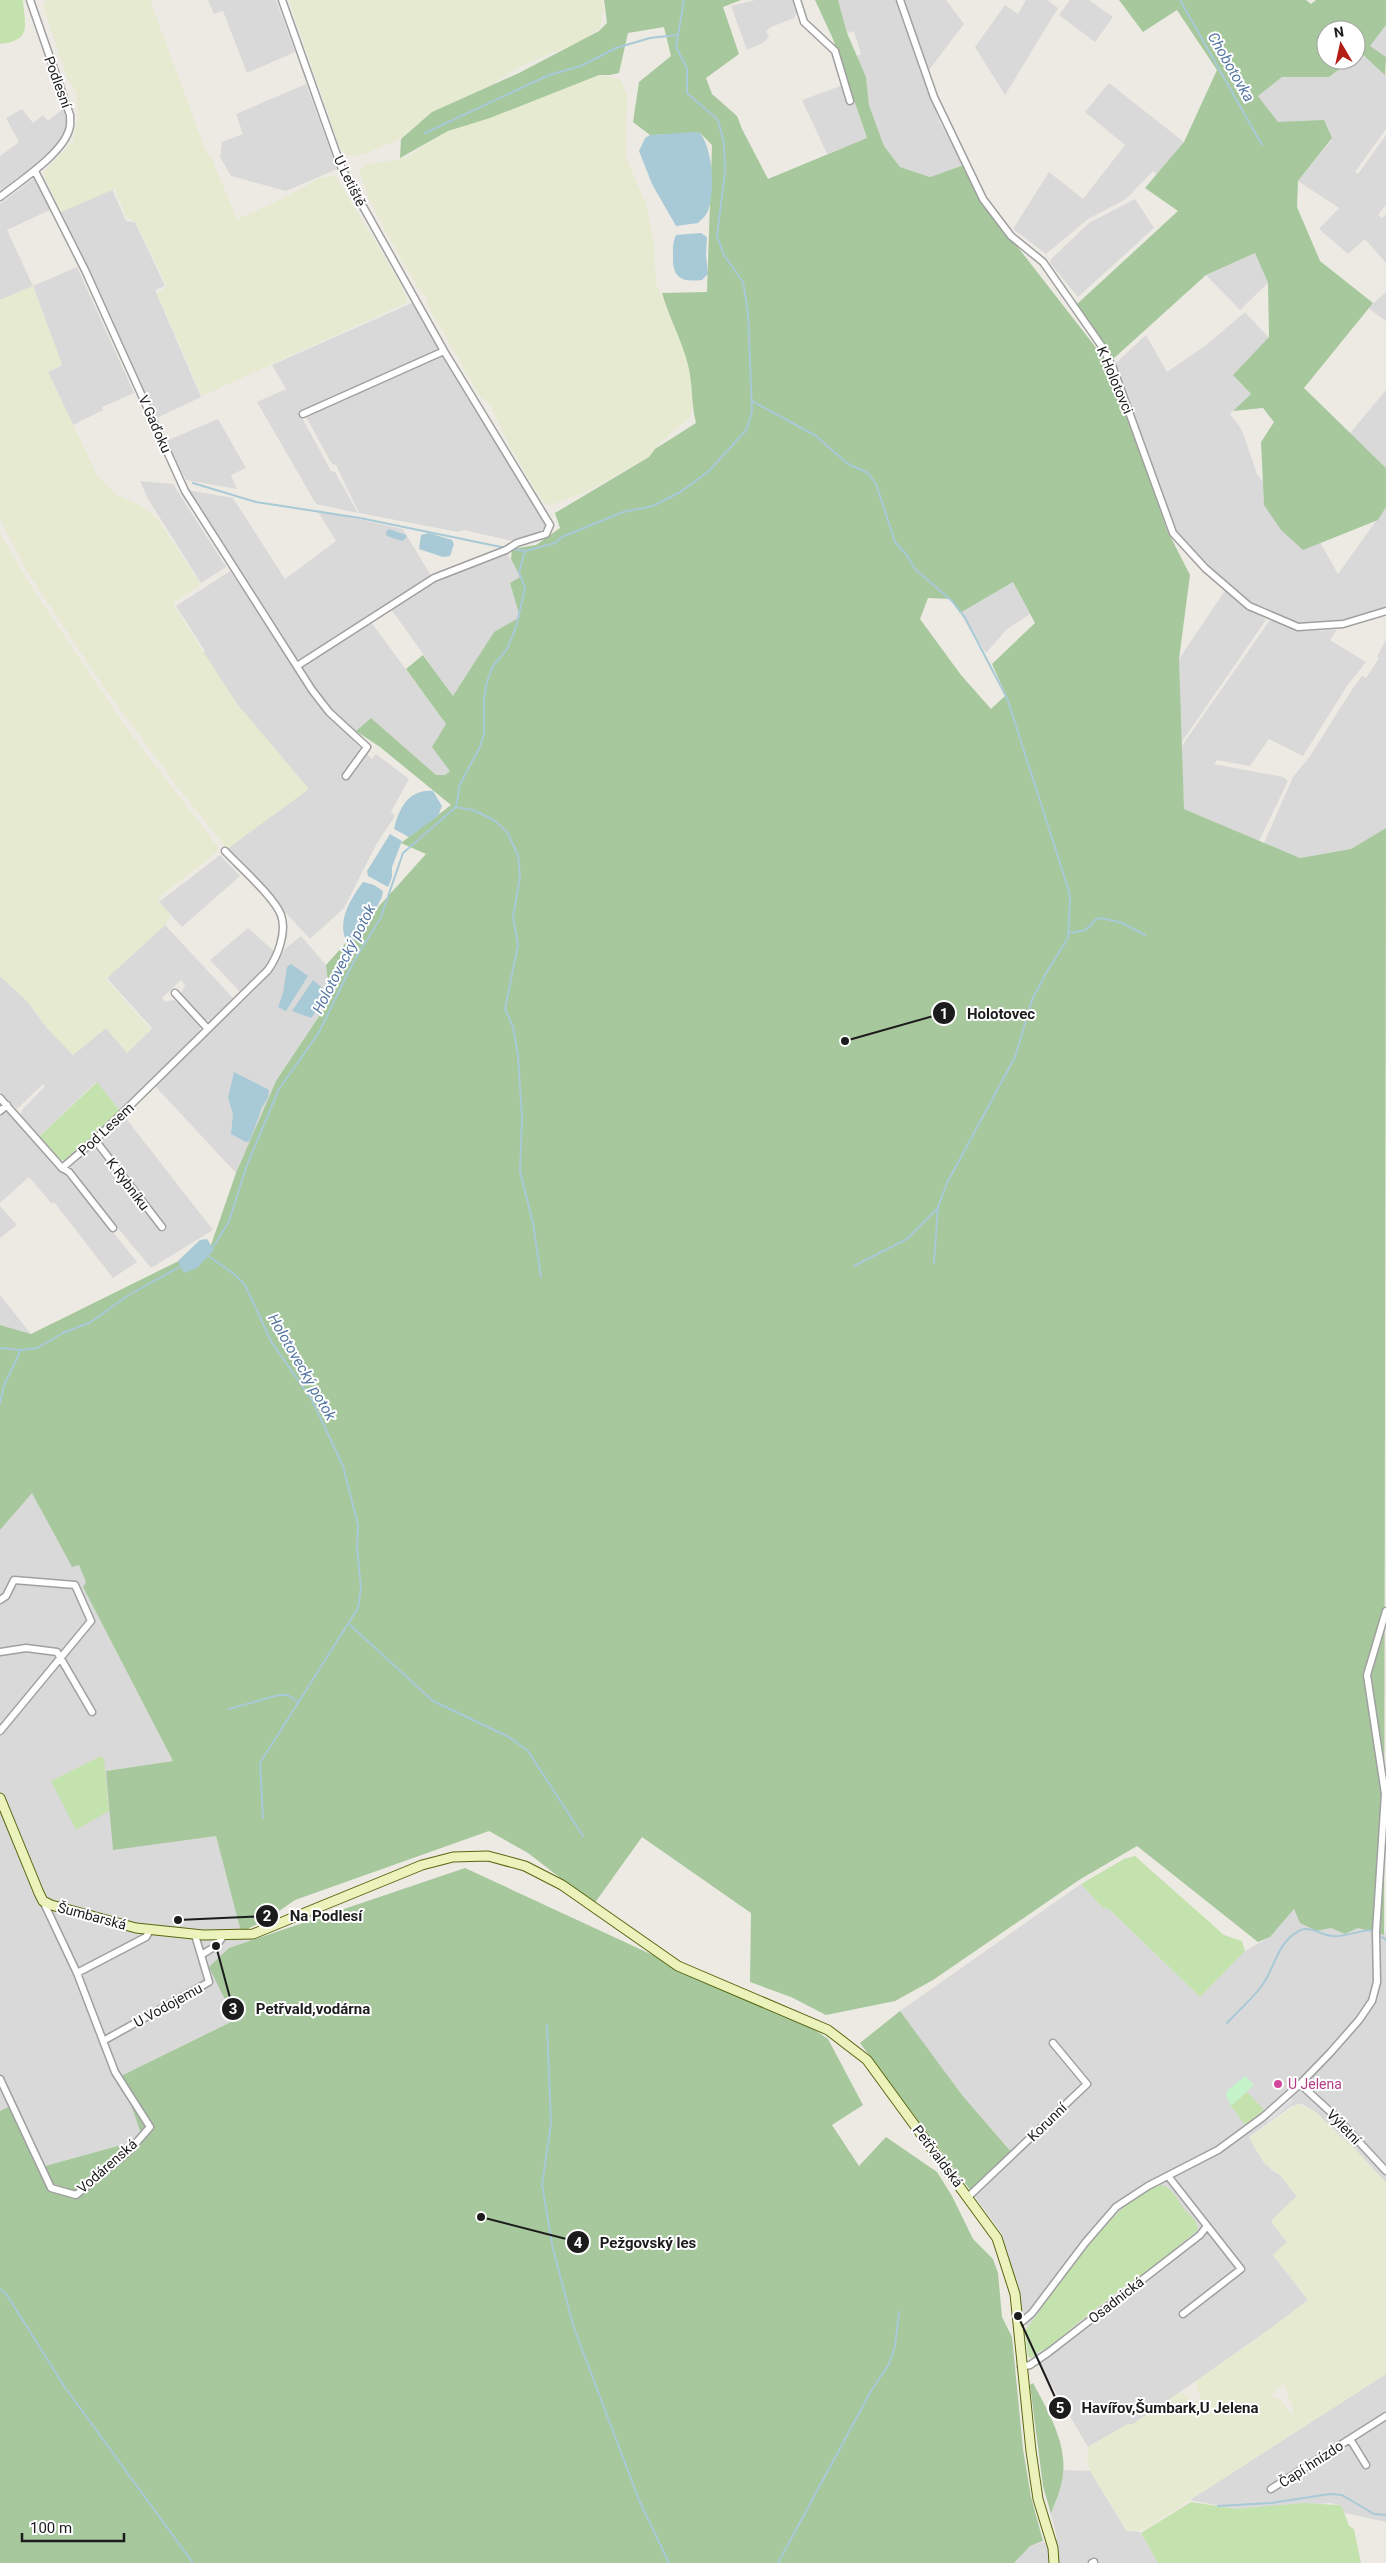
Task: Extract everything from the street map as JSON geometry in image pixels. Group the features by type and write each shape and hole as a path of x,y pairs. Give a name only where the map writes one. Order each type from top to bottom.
{"street":[{"name":"Podlesní","path":"0,197 35,171 62,143 70,130 70,115 30,0"},
{"name":"U Letiště","path":"282,0 342,169 444,351 550,525 546,534 517,543 434,578 297,666"},
{"path":"797,0 804,22 835,51 850,101"},
{"name":"K Holotovci","path":"900,0 934,97 983,199 1011,236 1043,262 1103,348 1113,368 1173,533 1205,568 1241,600 1268,616 1298,627 1343,624 1386,610"},
{"name":"V Gaďoku","path":"35,171 85,270 185,491 297,666 329,712 367,747 346,776"},
{"path":"302,414 444,351"},
{"name":"Pod Lesem","path":"62,1168 95,1140 268,970 278,952 282,936 281,915 225,851"},
{"path":"175,993 208,1029"},
{"path":"0,1098 62,1168 80,1185 113,1228"},
{"path":"0,1111 7,1105"},
{"name":"K Rybníku","path":"95,1140 162,1227"},
{"path":"0,1600 6,1596 14,1580 75,1585 91,1621 0,1732"},
{"path":"1018,2325 1032,2313 1085,2242 1116,2207 1130,2196 1218,2150 1263,2117 1300,2084 1358,2020 1372,2001 1377,1982 1376,1932 1383,1895 1386,1794 1367,1675 1386,1610"},
{"path":"0,1652 26,1648 58,1652 92,1712"},
{"name":"Šumbarská","path":"0,1798 43,1901 150,1930 195,1935 253,1934"},
{"name":"Petřvaldská","path":"253,1934 422,1865 453,1857 488,1856 525,1866 562,1885 678,1966 828,2030 846,2043 866,2060 997,2238 1015,2294 1038,2499 1053,2548 1054,2563"},
{"name":"Vodárenská","path":"0,2079 51,2188 76,2195 129,2151 150,2127 115,2072 77,1973 43,1901"},
{"path":"77,1973 146,1937 150,1930"},
{"name":"U Vodojemu","path":"103,2041 209,1982 195,1935"},
{"path":"201,1955 216,1946 224,1935"},
{"name":"Korunní","path":"968,2197 1087,2084 1053,2043"},
{"name":"Výletní","path":"1300,2084 1336,2117 1386,2171"},
{"path":"1168,2176 1241,2269 1183,2314"},
{"name":"Osadnická","path":"1022,2367 1030,2365 1049,2352 1200,2235 1207,2226"},
{"name":"Čapí hnízdo","path":"1271,2489 1386,2416"},
{"name":"Čapí hnízdo","path":"1350,2439 1366,2465"}],"shaded area":[{"path":"208,0 276,0 295,52 247,73 223,11 214,14"},
{"path":"755,0 794,0 797,12 794,18 771,27 766,31 769,37 763,43 747,50 731,6"},
{"path":"838,0 895,0 940,123 964,165 930,177 900,167 884,146 869,105 866,77 857,56 861,54 854,31 847,33"},
{"path":"902,0 946,0 964,24 929,70"},
{"path":"1026,0 1047,0 1058,8 1005,95 975,47 1005,5 1018,14"},
{"path":"1070,0 1089,0 1113,17 1095,42 1059,15"},
{"path":"1386,25 1386,57 1369,46"},
{"path":"1366,58 1386,74 1386,129 1355,172 1358,174 1386,135 1386,205 1378,215 1382,218 1386,214 1386,263 1365,239 1348,254 1319,229 1339,208 1298,181 1332,139 1278,122 1258,96 1282,77 1329,77 1338,70 1366,70"},
{"path":"1109,83 1184,142 1158,175 1153,171 1126,199 1088,219 1046,254 1013,229 1049,172 1083,199 1125,145 1085,112"},
{"path":"306,84 337,169 286,191 231,176 220,157 222,142 243,134 236,114"},
{"path":"843,85 849,102 854,100 867,139 827,154 802,100"},
{"path":"64,108 67,124 61,140 34,166 0,190 0,156 19,142 6,118 22,109 33,123 43,115 48,121"},
{"path":"34,178 50,210 7,230 33,286 0,300 0,204"},
{"path":"112,189 126,221 135,222 165,286 155,290 201,397 157,418 106,314 61,212"},
{"path":"1135,199 1154,228 1078,297 1050,263 1051,259 1089,223"},
{"path":"1255,253 1268,283 1240,310 1206,275"},
{"path":"77,267 134,393 102,407 103,410 73,425 48,372 62,365 33,286"},
{"path":"1386,292 1386,321 1368,308"},
{"path":"412,303 437,346 437,352 299,412 331,471 335,472 358,513 316,504 257,402 286,389 272,365"},
{"path":"1245,312 1269,338 1233,375 1251,394 1230,414 1242,430 1257,474 1263,482 1264,505 1303,550 1320,542 1338,574 1386,507 1386,607 1382,609 1346,621 1307,625 1269,614 1256,608 1205,562 1172,526 1115,364 1146,335 1167,372 1205,346"},
{"path":"442,356 546,526 540,533 512,541 464,530 458,532 359,513 336,465 332,464 306,417 316,413 317,410"},
{"path":"1386,390 1386,468 1350,433"},
{"path":"218,419 246,468 231,475 237,489 186,480 166,441"},
{"path":"140,481 173,484 226,567 201,583 148,499"},
{"path":"187,490 233,498 285,579 336,541 317,510 403,529 431,576 300,659 296,658 228,557"},
{"path":"506,551 520,577 510,583 520,617 494,632 453,696 391,609 438,578"},
{"path":"230,571 312,692 310,694 360,748 343,775 348,779 351,770 365,752 372,759 376,754 409,779 391,812 395,816 377,843 344,908 310,939 227,849 308,789 237,704 202,653 205,651 176,606"},
{"path":"1013,582 1030,614 1007,629 986,653 960,613"},
{"path":"1226,589 1266,620 1181,743 1179,659"},
{"path":"1270,620 1303,631 1337,630 1330,640 1366,662 1347,686 1303,756 1269,739 1250,766 1217,760 1214,764 1283,777 1288,781 1259,841 1184,809 1181,747"},
{"path":"371,622 446,724 450,771 445,775 436,775 371,718 356,731 350,730 318,694 301,669"},
{"path":"1386,639 1386,828 1351,849 1300,858 1264,843 1293,777 1310,756 1362,676 1366,678 1379,658 1377,657"},
{"path":"220,855 240,876 182,927 159,902"},
{"path":"165,925 234,999 211,1021 204,1020 181,993 185,985 181,980 162,998 165,1002 173,1000 178,1002 200,1027 199,1033 121,1112 96,1082 39,1137 21,1115 22,1110 45,1086 43,1084 17,1109 0,1092 0,976 28,1002 47,1028 73,1055 106,1028 127,1053 152,1028 107,978"},
{"path":"248,928 276,953 270,965 241,993 210,960"},
{"path":"301,936 326,965 330,1000 276,1081 236,1173 154,1085 268,976 285,949"},
{"path":"7,1108 96,1211 137,1262 113,1278 54,1202 52,1204 29,1177 0,1203 0,1115"},
{"path":"124,1116 213,1230 151,1268 69,1169 94,1147 162,1233 167,1229 101,1142 102,1137"},
{"path":"0,1206 17,1225 0,1238"},
{"path":"0,1295 31,1334 0,1325"},
{"path":"32,1492 72,1567 79,1565 86,1582 83,1587 173,1761 106,1771 216,1836 241,1932 253,1934 254,1940 229,1948 235,2020 121,2076 144,2139 44,2166 14,2104 0,2111 0,1530"},
{"path":"1081,1884 1103,1908 1109,1909 1200,1997 1245,1951 1270,1937 1294,1909 1317,1931 1331,1928 1345,1934 1358,1928 1384,1935 1386,1929 1386,2183 1357,2151 1314,2111 1302,2104 1292,2106 1249,2137 1259,2155 1272,2170 1281,2176 1297,2197 1273,2219 1272,2223 1287,2242 1273,2255 1308,2300 1270,2329 1133,2424 1126,2425 1088,2447 1035,2357 1037,2353 1048,2348 1102,2304 1191,2237 1198,2226 1183,2209 1150,2189 1110,2220 1027,2328 1002,2234 971,2191 1012,2153 962,2095 900,2011"},
{"path":"1288,2094 1294,2101 1268,2123 1263,2117"},
{"path":"1386,2374 1386,2522 1345,2513 1339,2505 1331,2503 1237,2509 1190,2500"},
{"path":"1064,2470 1090,2471 1126,2530 1140,2532 1158,2563 1014,2563 1030,2546 1057,2538 1051,2514"}],"green space":[{"path":"0,0 23,0 25,25 22,35 17,39 0,44"},
{"path":"47,0 150,0 205,149 212,160 237,219 278,201 320,178 335,176 398,279 408,302 202,396 157,293 167,287 136,222 126,217 115,189 61,212 45,178 44,172 73,141 78,115 76,93 68,79 44,9 43,4"},
{"path":"289,0 602,0 604,10 600,28 583,40 521,66 491,85 432,112 398,140 364,154 353,156 346,155 339,145"},
{"path":"604,0 741,0 723,7 739,54 706,78 712,94 737,116 768,179 867,138 833,39 815,0 838,0 847,33 866,77 869,105 884,146 900,167 930,177 964,165 978,196 1111,367 1167,530 1190,575 1179,659 1184,809 1300,858 1351,849 1386,828 1384,1935 1358,1928 1345,1934 1331,1928 1317,1931 1300,1923 1294,1909 1270,1937 1258,1942 1137,1846 1079,1880 933,1980 895,2001 826,2015 791,1997 750,1982 751,1913 642,1837 594,1904 528,1853 489,1831 295,1900 266,1920 241,1932 216,1836 113,1850 106,1771 173,1761 83,1587 86,1582 79,1565 72,1567 32,1493 0,1530 0,1325 31,1334 211,1245 236,1173 276,1081 330,1000 326,965 426,854 401,843 451,805 380,747 356,731 371,718 436,775 445,775 450,771 432,747 446,724 406,669 423,655 453,696 494,632 520,617 510,583 520,577 511,559 512,549 536,545 560,528 555,513 649,457 655,449 696,423 688,365 662,293 707,292 712,145 700,133 650,135 633,122 639,82 671,56 664,27 628,33 619,73 599,75 490,118 448,131 400,158 401,139 432,112 519,73 599,31 607,23","holes":["1013,582 1035,623 992,664 1006,695 991,709 961,675 920,619 928,598 950,599 960,613"]},
{"path":"1119,0 1306,0 1311,4 1316,0 1386,0 1386,25 1370,46 1386,57 1385,75 1366,58 1366,20 1316,20 1316,70 1338,70 1329,77 1282,77 1258,96 1278,122 1324,120 1332,138 1298,181 1297,207 1320,261 1373,303 1304,388 1386,468 1386,507 1378,520 1303,550 1281,530 1264,505 1261,442 1274,422 1263,408 1233,411 1251,394 1233,375 1269,337 1268,283 1255,253 1206,275 1113,359 1076,305 1178,211 1145,188 1184,142 1217,70 1177,10 1143,32"},
{"path":"599,75 621,80 627,96 626,157 646,204 654,244 656,283 685,353 693,400 690,417 663,440 649,457 586,492 551,505 542,501 509,445 492,409 487,401 481,398 427,304 428,299 419,289 386,232 369,198 359,171 364,166 370,164 405,158 448,131 498,115"},
{"path":"33,286 62,364 48,372 97,475 115,494 143,507 158,520 199,582 199,586 172,603 237,704 309,789 227,849 177,786 103,686 28,573 0,519 0,300"},
{"path":"0,534 34,591 124,725 218,847 217,852 158,898 159,902 171,915 165,925 107,978 104,977 151,1030 127,1053 106,1028 73,1055 47,1028 28,1002 0,976"},
{"path":"97,1082 121,1112 69,1159 60,1161 39,1137"},
{"path":"101,1756 104,1759 109,1811 76,1830 51,1781"},
{"path":"1135,1856 1224,1935 1242,1941 1245,1951 1200,1997 1109,1909 1103,1908 1081,1884 1124,1859"},
{"path":"465,1868 815,2030 828,2039 863,2105 832,2125 859,2166 886,2137 937,2172 952,2196 973,2239 993,2259 998,2273 1002,2317 1012,2337 1023,2449 1031,2497 1043,2541 1030,2546 1014,2563 0,2563 0,2111 14,2104 45,2166 143,2139 121,2076 235,2020 209,1967 229,1948"},
{"path":"900,2011 962,2095 1012,2153 971,2191 860,2043"},
{"path":"1245,2076 1254,2085 1231,2106 1226,2095 1228,2090"},
{"path":"1247,2092 1264,2110 1245,2125 1231,2106"},
{"path":"1297,2104 1314,2111 1357,2151 1386,2183 1386,2374 1145,2529 1128,2532 1090,2471 1087,2459 1088,2447 1126,2425 1133,2424 1180,2392 1187,2395 1192,2403 1201,2399 1195,2382 1308,2300 1273,2255 1287,2242 1272,2223 1273,2219 1297,2196 1281,2176 1264,2163 1249,2138","holes":["1279,2386 1285,2386 1294,2412 1291,2413 1281,2400 1270,2396"]},
{"path":"1161,2185 1174,2194 1183,2208 1195,2220 1198,2230 1146,2273 1123,2287 1048,2348 1037,2353 1035,2357 1031,2358 1028,2356 1025,2331 1070,2269 1107,2224 1125,2206 1144,2192"},
{"path":"1033,2383 1052,2419 1061,2445 1063,2458 1061,2485 1051,2514 1043,2486 1030,2385"},
{"path":"1191,2502 1237,2509 1303,2503 1339,2505 1342,2507 1349,2526 1354,2529 1361,2563 1158,2563 1141,2533"}],"water":[{"path":"700,133 708,149 712,182 710,203 707,213 698,223 676,226 652,184 639,151 645,138 650,135"},
{"path":"701,233 707,237 708,274 702,280 684,280 677,275 673,266 673,247 676,235"},
{"path":"389,529 406,535 406,538 402,541 387,536 386,532"},
{"path":"429,533 452,540 454,544 450,556 443,557 419,549 421,535"},
{"path":"433,791 442,806 438,816 409,837 394,829 406,801 417,793"},
{"path":"390,834 402,841 392,867 392,877 388,887 368,876 367,871"},
{"path":"363,882 374,885 383,891 382,897 359,941 345,938 343,923 347,908"},
{"path":"291,964 308,976 286,1011 278,1007 283,993 287,967"},
{"path":"313,980 325,990 327,997 311,1018 292,1011"},
{"path":"234,1072 269,1090 268,1098 262,1107 250,1141 246,1142 231,1134 233,1114 228,1098"},
{"path":"207,1239 214,1250 197,1268 184,1273 178,1261 200,1240"}],"waterway":[{"name":"Holotovecký potok","path":"211,1248 229,1221 247,1165 279,1089 318,1034 354,961 381,917 403,853 456,807 460,784 480,747 484,734 484,699 487,681 493,666 507,649 516,627 525,588 519,572 525,551 555,543 562,537 623,512 653,506 682,491 709,471 747,429 752,411 748,312 743,282 724,255 717,236 725,171 724,143 718,120 687,93 687,68 676,47 684,0"},
{"name":"Chobotovka","path":"1180,0 1262,145"},
{"path":"425,133 549,75 581,66 616,48 650,38 677,35"},
{"path":"752,401 816,436 848,464 868,473 876,484 895,542 906,554 915,569 952,601 964,616 1007,698 1068,888 1070,899 1068,938 1032,1000 1015,1057 947,1183 938,1207 934,1263"},
{"path":"193,483 256,502 360,518 506,548"},
{"path":"513,549 525,551"},
{"path":"456,807 473,810 494,820 507,832 518,855 520,877 513,917 518,945 505,1009 513,1027 518,1055 522,1118 520,1171 533,1223 541,1277"},
{"path":"1069,933 1086,930 1096,919 1102,918 1122,923 1145,935"},
{"path":"854,1266 907,1239 938,1208"},
{"name":"Holotovecký potok","path":"207,1255 234,1274 245,1285 272,1343 312,1400 343,1466 358,1525 357,1548 361,1588 358,1608 260,1763 263,1818"},
{"path":"0,1348 21,1350 37,1348 63,1333 91,1322 127,1296 183,1265"},
{"path":"0,1404 4,1385 21,1350"},
{"path":"350,1625 433,1701 509,1737 528,1751 583,1836"},
{"path":"229,1709 279,1695 288,1695 298,1702"},
{"path":"1227,2023 1261,1987 1285,1942 1291,1936 1303,1929 1336,1936 1373,1930"},
{"path":"1382,1937 1386,1940"},
{"path":"547,2025 551,2123 542,2185 553,2249 574,2328 639,2500 669,2563"},
{"path":"0,2289 7,2295 64,2386 193,2563"},
{"path":"778,2563 871,2391 889,2364 895,2346 899,2312"},
{"path":"1218,2506 1271,2503 1330,2494 1342,2495 1374,2514 1386,2515"}],"place":[{"name":"Holotovec","path":"845,1041"},
{"name":"Na Podlesí","path":"178,1920"},
{"name":"Petřvald,vodárna","path":"216,1946"},
{"name":"U Jelena","path":"1278,2084"},
{"name":"Pežgovský les","path":"481,2217"},
{"name":"Havířov,Šumbark,U Jelena","path":"1018,2316"}]}
